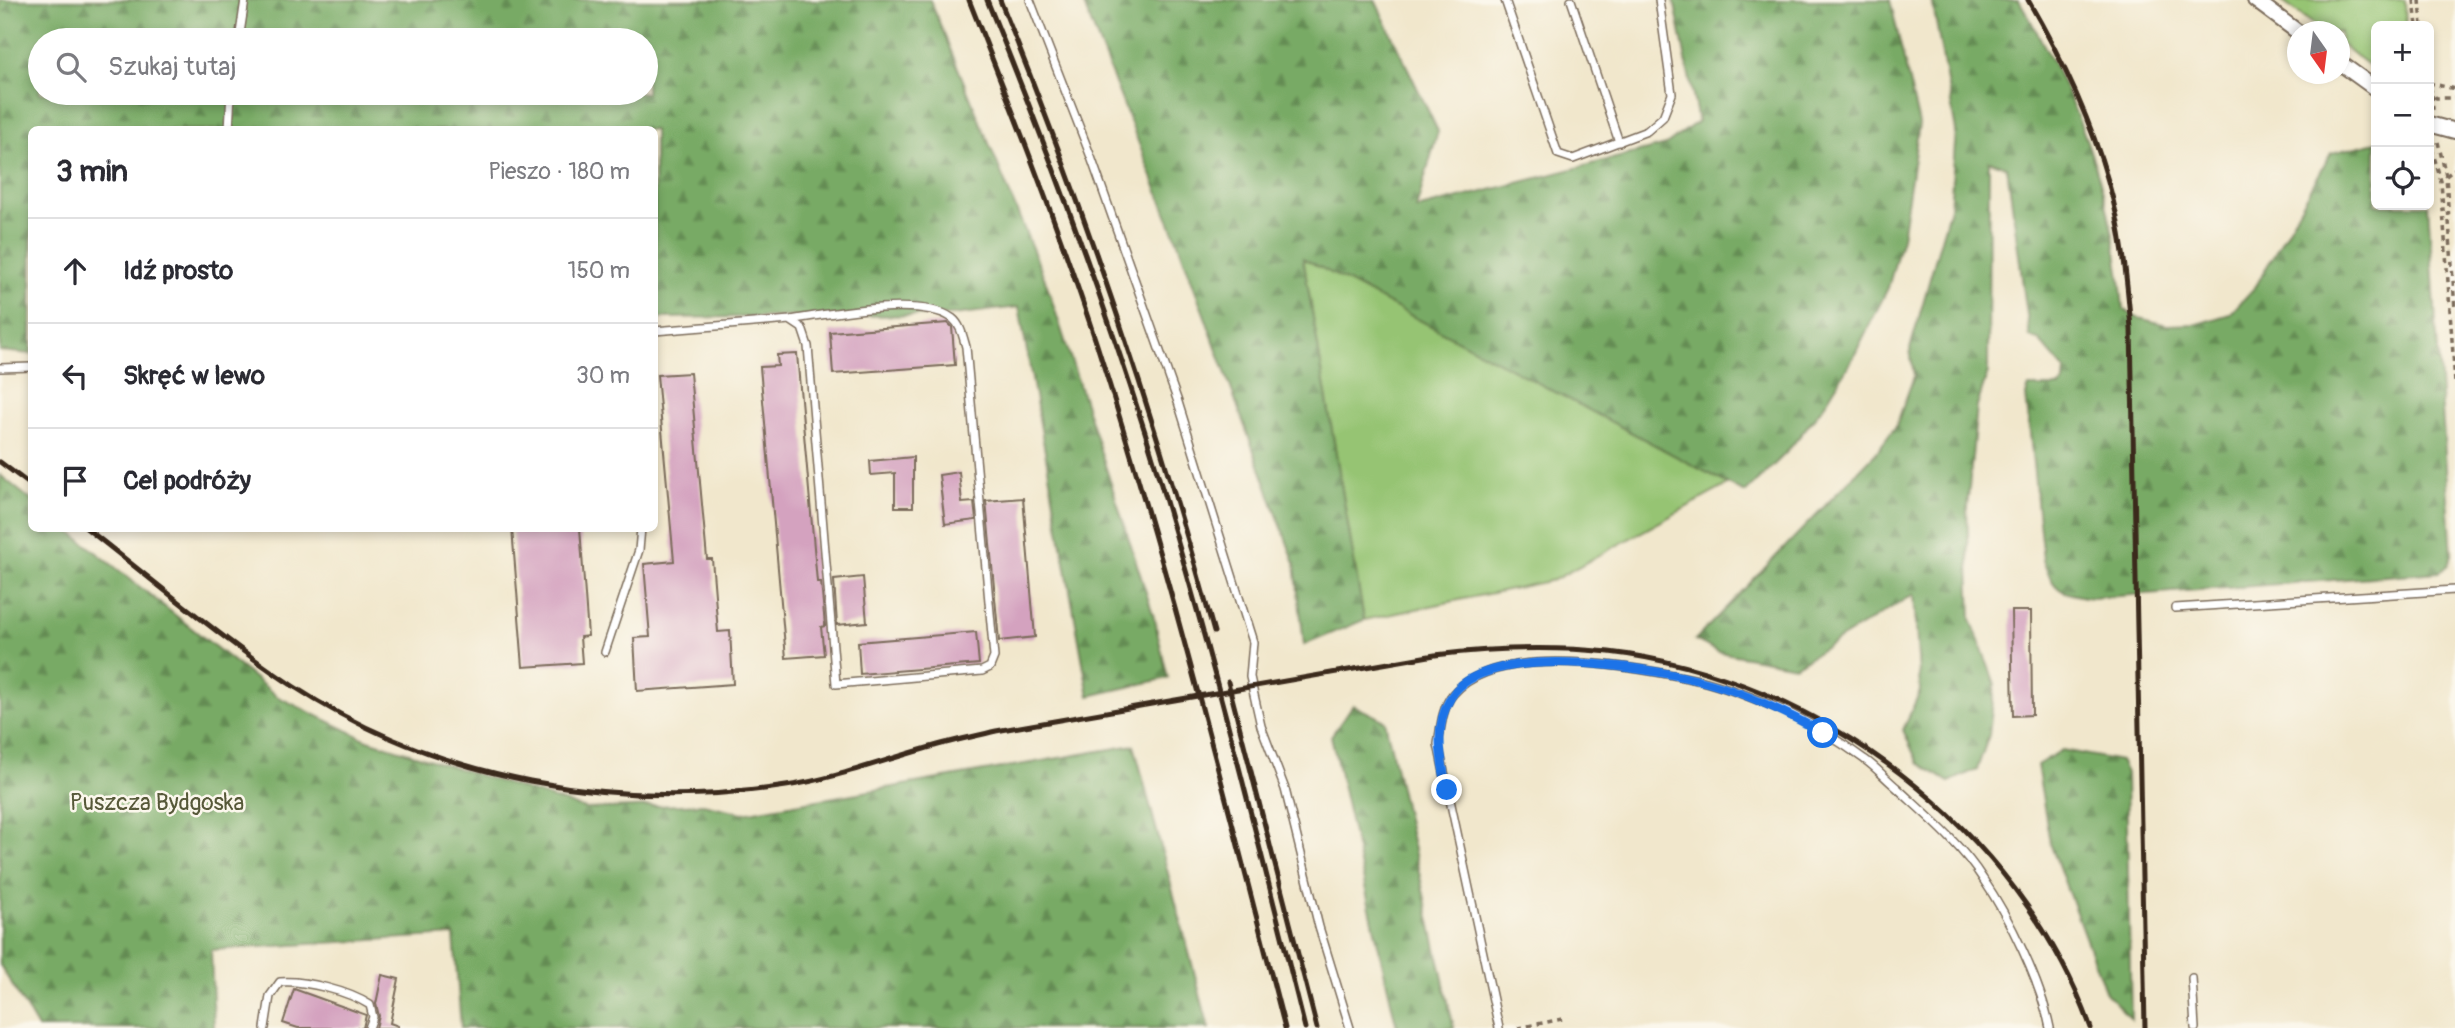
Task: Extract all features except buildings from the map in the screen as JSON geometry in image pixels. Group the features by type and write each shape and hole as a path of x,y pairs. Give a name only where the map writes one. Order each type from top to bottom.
{"street":[{"path":"2255,0 2287,24"},
{"path":"2350,70 2371,85"},
{"path":"2434,128 2455,131"}],"lane":[{"path":"241,28 245,0"},
{"path":"1030,0 1091,157 1178,402 1253,642 1250,677 1261,726 1286,789 1319,927 1350,1028"},
{"path":"1505,0 1558,154 1573,159 1647,131 1663,117 1672,94 1659,0"},
{"path":"1571,0 1619,142"},
{"path":"229,126 230,105"},
{"path":"658,331 790,320 844,311 912,308 936,310 953,319 961,330 966,347 994,657 990,667 982,671 836,684 808,346 802,328 790,320"},
{"path":"0,368 28,367"},
{"path":"605,652 639,550 641,532"},
{"path":"2175,608 2455,590"},
{"path":"1499,1028 1438,744 1444,711 1453,694 1473,678 1498,667 1533,663 1608,664 1700,681 1789,713 1866,760 1925,813 1983,878 2025,955 2050,1028"},
{"path":"2192,978 2195,1028"},
{"path":"265,1028 270,996 280,982 297,981 360,999 370,1005 373,1017 369,1028"}],"path":[{"path":"2414,0 2416,21"},
{"path":"2420,0 2422,21"},
{"path":"2434,86 2455,89"},
{"path":"2434,96 2441,100 2455,98"},
{"path":"2434,138 2446,176 2455,310"},
{"path":"2434,144 2441,181 2455,383"},
{"path":"2446,176 2455,169"},
{"path":"1518,1028 1567,1018"}],"green space":[{"path":"0,0 930,0 1046,282 1153,614 1168,678 1089,696 1019,307 953,315 658,318 658,126 28,126 28,354 0,351"},
{"path":"1082,0 1375,0 1438,131 1416,209 1666,145 1698,121 1674,0 1890,0 1919,124 1902,238 1888,288 1853,358 1823,407 1786,453 1745,493 1303,258 1364,620 1304,645 1295,564 1177,240"},
{"path":"1932,0 2019,0 2058,74 2089,148 2111,225 2123,309 2135,317 2167,325 2197,324 2230,314 2256,286 2331,153 2371,143 2371,210 2428,210 2452,555 2448,565 2439,572 2092,598 2059,589 2043,560 2026,395 2029,387 2060,387 2064,382 2065,370 2039,340 2030,337 2007,167 1989,161 1988,372 1977,406 1967,508 1971,619 1995,684 1989,735 1977,769 1949,782 1918,763 1903,730 1920,691 1914,594 1795,666 1719,652 1695,640 1875,454 1896,426 1914,376 1910,349 1950,207 1956,131"},
{"path":"2280,0 2405,0 2406,21 2371,21 2371,67 2350,52 2350,21 2309,21"},
{"path":"1303,258 1729,484 1554,580 1364,620"},
{"name":"Puszcza Bydgoska","path":"0,475 28,498 28,532 71,532 278,697 365,739 586,809 703,804 743,813 1134,745 1209,1028 461,1028 454,935 211,950 214,1028 38,1028 0,965"},
{"path":"1353,705 1385,721 1454,1028 1397,1028 1331,736"},
{"path":"2062,750 2120,761 2126,773 2131,1019 2106,993 2050,843 2037,765"}],"railway":[{"path":"969,0 1019,128 1097,345 1196,685 1285,1028"},
{"path":"987,0 1070,214 1145,432 1209,655 1305,1028"},
{"path":"1000,0 1061,155 1143,392 1214,632"},
{"path":"2028,0 2063,65 2093,134 2113,199 2126,273 2131,329 2145,1028"},
{"path":"0,462 28,483"},
{"path":"91,532 240,649 293,686 349,718 407,745 468,766 530,781 594,791 658,795 722,793 786,786 838,775 933,746 996,731 1435,655 1500,649 1565,649 1609,652 1687,667 1762,693 1834,729 1901,774 1962,828 2015,889 2058,956 2091,1028"},
{"path":"1228,682 1317,1028"}],"route":[{"path":"1447,790 1438,744 1444,711 1453,694 1473,678 1498,667 1533,663 1608,664 1700,681 1789,713 1823,733"}]}
